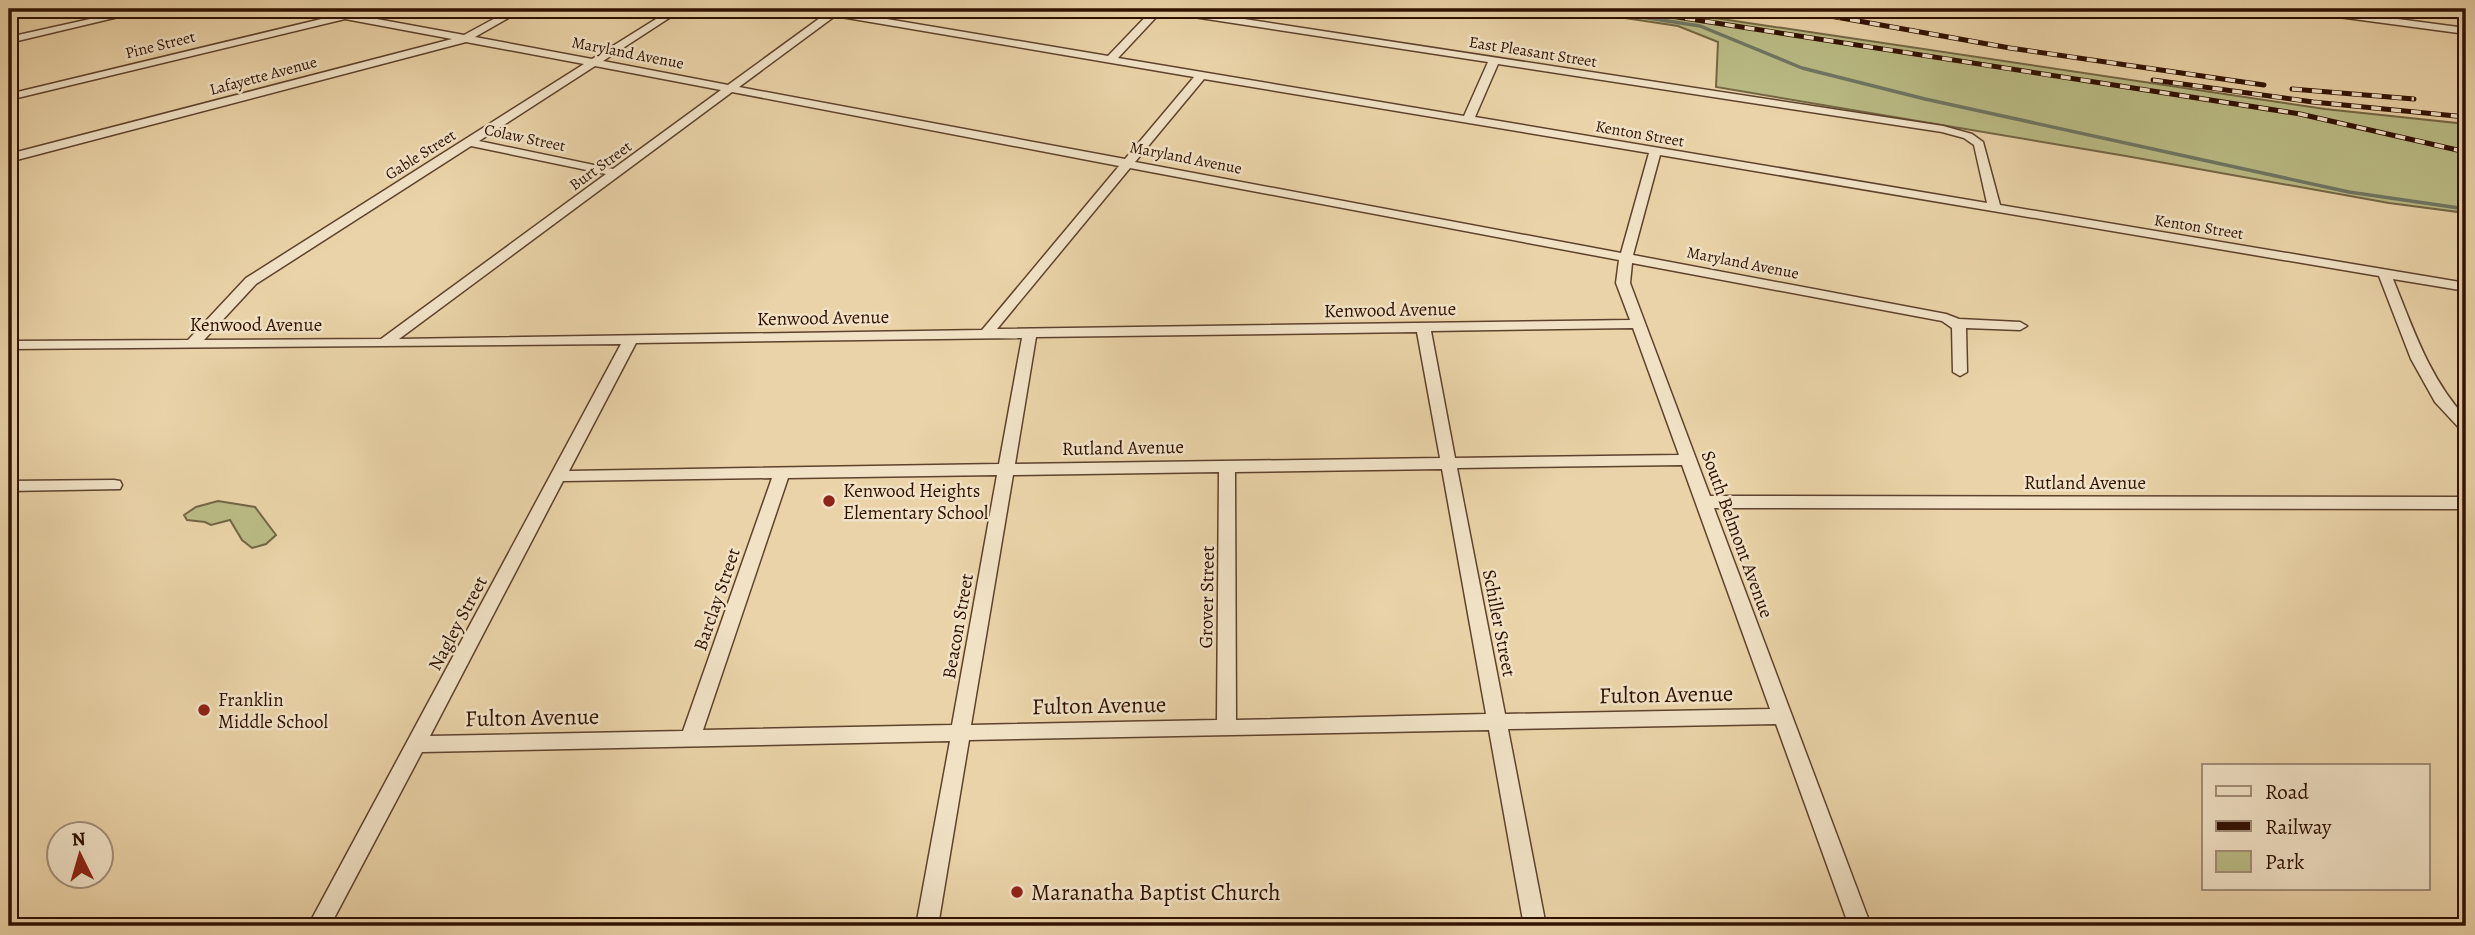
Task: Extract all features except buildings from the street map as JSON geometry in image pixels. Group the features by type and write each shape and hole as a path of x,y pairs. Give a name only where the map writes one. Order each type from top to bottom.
{"street":[{"path":"9,40 147,9"},
{"name":"Pine Street","path":"9,97 345,16 359,9"},
{"name":"Lafayette Avenue","path":"9,158 465,39 519,9"},
{"name":"Gable Street","path":"193,343 251,281 678,9"},
{"name":"Kenton Street","path":"808,9 2466,287"},
{"path":"1110,60 1160,9"},
{"name":"East Pleasant Street","path":"1160,9 1959,133 1979,144 1993,208"},
{"path":"2301,9 2466,31"},
{"name":"Burt Street","path":"384,343 834,13"},
{"name":"Maryland Avenue","path":"345,16 1626,257 1946,318 1956,323 2020,326"},
{"path":"1468,120 1493,61"},
{"path":"986,334 1201,75"},
{"name":"Colaw Street","path":"470,142 616,173"},
{"name":"South Belmont Avenue","path":"1655,152 1626,257 1623,283 1860,926"},
{"path":"2384,273 2418,359 2440,399 2466,427"},
{"path":"1956,323 1959,328 1960,372"},
{"name":"Kenwood Avenue","path":"9,345 384,343 1638,324"},
{"name":"Schiller Street","path":"1423,327 1535,926"},
{"name":"Beacon Street","path":"927,926 1030,333"},
{"name":"Nagley Street","path":"319,926 631,339"},
{"name":"Rutland Avenue","path":"558,476 1688,460"},
{"name":"Grover Street","path":"1226,727 1227,467"},
{"name":"Barclay Street","path":"690,738 782,473"},
{"path":"9,486 114,485"},
{"name":"Rutland Avenue","path":"1704,502 2466,503"},
{"name":"Fulton Avenue","path":"416,744 1783,716"}],"green space":[{"path":"1565,9 1655,9 2325,109 2466,124 2466,213 2389,203 1716,87 1718,42 1678,26"},
{"path":"218,501 255,507 276,535 266,544 252,548 242,540 230,520 211,525 187,520 184,515 196,507"}],"waterway":[{"path":"1590,9 1700,26 1802,68 1925,99 2349,192 2466,209"}],"railway":[{"path":"1626,9 2300,114 2466,152"},
{"path":"1791,9 2010,48 2264,85"},
{"path":"2153,80 2313,102 2466,117"},
{"path":"2292,89 2414,99"}],"place":[{"name":"Kenwood Heights Elementary School","path":"829,501"},
{"name":"Franklin Middle School","path":"204,710"},
{"name":"Maranatha Baptist Church","path":"1017,892"}]}
